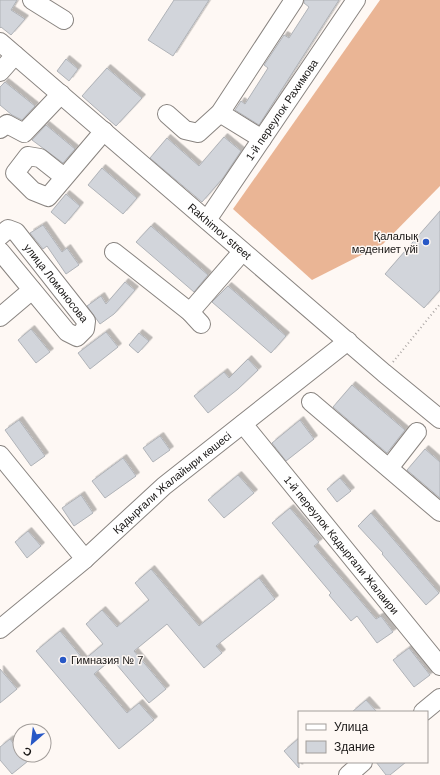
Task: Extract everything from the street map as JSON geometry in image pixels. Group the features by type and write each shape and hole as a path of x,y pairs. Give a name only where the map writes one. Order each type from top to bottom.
{"street":[{"path":"32,0 64,20"},
{"path":"167,114 185,130 198,133 220,113 294,0"},
{"name":"1-й переулок Рахимова","path":"207,220 356,0"},
{"name":"Rakhimov street","path":"0,42 207,220 242,252 440,419"},
{"path":"0,72 15,54"},
{"path":"0,129 7,124 24,133 61,94"},
{"path":"220,113 262,139"},
{"path":"64,177 104,131"},
{"name":"улица Ломоносова","path":"0,236 8,229 16,232 86,320 84,329 77,336 67,332 0,251"},
{"path":"114,252 196,318 242,252"},
{"name":"улица Ломоносова","path":"0,317 32,290"},
{"name":"Қадырғали Жалайыри көшесі","path":"0,630 85,559 164,486 348,341"},
{"path":"311,402 440,512"},
{"name":"1-й переулок Кадыргали Жалаири","path":"243,424 440,666"},
{"path":"389,468 418,432"},
{"path":"0,455 85,559"},
{"path":"424,711 440,698"},
{"path":"348,775 362,763"}],"path":[{"path":"384,373 440,304"}],"shaded area":[{"path":"380,0 440,0 440,186 383,244 312,280 233,209"}],"building":[{"path":"0,0 17,0 11,10 25,19 11,35 1,27 0,28"},
{"path":"174,0 209,0 173,56 148,40"},
{"path":"304,0 339,0 259,125 235,110 241,101 245,104 268,68 264,65 284,35 289,38 309,7 304,3"},
{"path":"66,59 78,69 69,81 57,71"},
{"path":"107,68 142,98 116,126 82,96"},
{"path":"5,82 35,106 22,120 12,115 0,105 0,87"},
{"path":"46,125 75,149 63,163 32,140"},
{"path":"224,137 241,151 223,178 202,202 150,158 167,138 199,166"},
{"path":"102,168 137,198 123,214 88,185"},
{"path":"66,194 80,206 65,224 51,212"},
{"name":"Қалалық мәдениет үйі","path":"440,211 440,290 424,308 385,274"},
{"path":"43,225 62,252 67,248 79,265 66,274 47,246 43,249 30,233"},
{"path":"151,226 208,275 194,292 136,242"},
{"path":"125,282 135,290 114,314 100,324 87,306 101,296 106,304"},
{"path":"228,286 286,336 271,353 212,302"},
{"path":"31,329 50,352 36,363 18,340"},
{"path":"106,332 118,347 90,369 78,353"},
{"path":"139,333 149,341 138,353 129,345"},
{"path":"248,359 258,370 238,389 208,413 194,396 224,372 229,378"},
{"path":"352,385 405,430 387,453 333,407"},
{"path":"19,420 45,456 31,466 5,430"},
{"path":"300,420 314,439 286,461 272,443"},
{"path":"160,436 170,450 153,462 143,448"},
{"path":"425,449 440,462 440,498 407,470"},
{"path":"123,458 136,476 105,498 92,481"},
{"path":"238,475 254,493 224,518 208,500"},
{"path":"340,478 351,491 337,502 327,489"},
{"path":"81,495 93,513 74,526 62,508"},
{"path":"290,508 319,542 314,546 376,619 381,616 393,632 377,643 357,616 351,621 329,595 331,593 272,523"},
{"path":"371,513 439,593 426,605 382,554 383,553 358,526"},
{"path":"28,531 41,546 27,558 15,542"},
{"name":"Гимназия № 7","path":"151,569 199,626 259,578 275,599 216,646 222,653 204,668 167,624 134,651 166,689 149,703 112,659 94,674 127,713 139,703 154,720 119,749 36,651 60,631 84,660 103,644 86,624 102,610 117,627 149,600 135,583"},
{"path":"409,648 430,675 414,687 393,660"},
{"path":"0,669 17,689 0,703"},
{"path":"366,700 376,711 353,711"},
{"path":"10,739 12,742 12,763 26,763 12,774 0,760 0,747"},
{"path":"298,739 299,768 284,751"},
{"path":"377,763 405,763 390,775 386,775"}],"place":[{"name":"Қалалық мәдениет үйі","path":"426,242"},
{"name":"Гимназия № 7","path":"63,660"}]}
